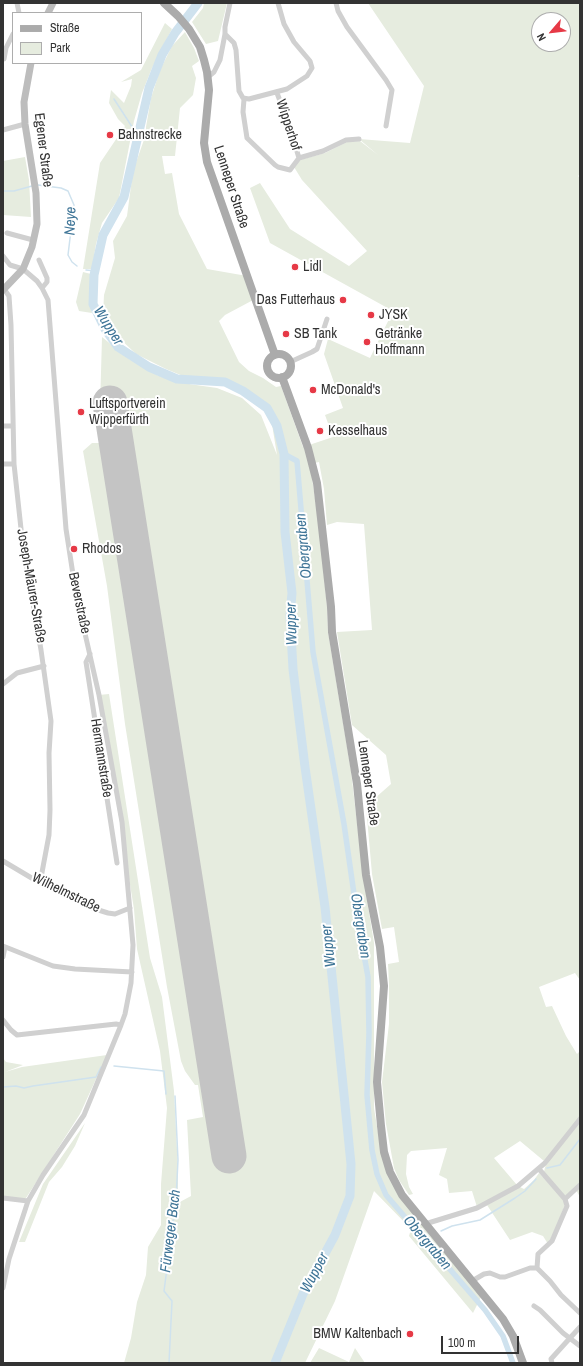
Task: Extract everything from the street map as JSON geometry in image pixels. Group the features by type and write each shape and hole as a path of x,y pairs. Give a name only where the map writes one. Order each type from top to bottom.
{"main road":[{"name":"Lenneper Straße","path":"164,3 190,29 200,47 208,78 209,90 204,143 207,162 274,354"},
{"path":"274,354 285,356 290,362 290,369 286,375 282,377 274,376 268,370 267,366 269,359 274,354"},
{"name":"Lenneper Straße","path":"282,377 308,448 317,483 331,607 332,632 357,784 366,875 382,962 383,1000 378,1082 380,1126 384,1152 388,1167 402,1195 502,1319 513,1336 523,1363"}],"street":[{"path":"48,12 53,3"},
{"path":"208,78 218,64 230,3"},
{"path":"225,34 234,43 236,50 239,91 244,99 277,93 287,89 307,76 312,68 310,61 294,42 284,24 278,3"},
{"path":"336,3 347,27 392,90 386,126"},
{"path":"3,59 6,48 12,36"},
{"name":"Egener Straße","path":"4,290 23,269 37,224 36,193 25,124 24,102 31,64"},
{"name":"Wipperhof","path":"277,93 299,158"},
{"name":"Wipperhof","path":"244,99 244,129 247,138 278,167 290,170 299,158 323,151 346,140 359,139"},
{"path":"3,130 25,124"},
{"path":"7,232 19,237 33,240"},
{"name":"Beverstraße","path":"3,256 10,265 23,269 42,288 48,300 66,529 76,594 90,654 122,822 133,944 132,972 125,1014 121,1025 84,1115 43,1175 28,1201 4,1272 3,1288"},
{"path":"39,260 47,278 47,282 42,288"},
{"name":"Joseph-Mäurer-Straße","path":"4,290 9,296 14,464 22,538 44,666 51,721 49,753 49,835 40,883"},
{"path":"290,362 317,349 327,319"},
{"path":"3,426 13,426"},
{"path":"3,464 14,464"},
{"name":"Hermannstraße","path":"90,654 86,662 117,863"},
{"path":"3,684 17,673 44,666"},
{"name":"Wilhelmstraße","path":"3,861 40,883 92,908 116,914 130,908"},
{"path":"3,957 4,947 53,966 75,969 132,972"},
{"path":"3,1020 10,1030 17,1036 116,1024 121,1025"},
{"path":"425,1224 477,1208 518,1186 539,1169 580,1119"},
{"path":"537,1268 538,1254 552,1241 567,1206 566,1199 539,1169"},
{"path":"566,1199 580,1185"},
{"path":"3,1198 28,1201"},
{"path":"472,1281 484,1274 490,1273 500,1277 506,1277 530,1268 537,1268 561,1295 580,1313"},
{"path":"534,1306 563,1333 580,1346"},
{"path":"552,1363 551,1359 580,1327"}],"green space":[{"path":"204,3 227,3 218,41 206,44 192,22 203,8"},
{"path":"368,3 579,3 580,980 575,973 539,987 546,1007 552,1006 566,1036 577,1054 580,1051 580,1197 576,1190 565,1196 544,1172 545,1167 576,1124 544,1161 520,1141 494,1158 517,1185 477,1207 472,1191 449,1193 447,1179 439,1175 447,1148 411,1151 407,1155 406,1174 409,1187 413,1194 409,1195 399,1180 394,1168 386,1124 382,1082 389,1024 388,964 399,962 394,927 382,929 372,874 366,806 391,784 386,755 352,725 337,632 372,630 364,524 337,522 327,525 324,489 319,462 310,464 319,526 328,632 351,771 363,875 374,943 374,1108 379,1139 386,1171 481,1297 473,1313 409,1236 411,1229 374,1191 335,1301 305,1363 124,1363 131,1338 137,1302 146,1275 148,1247 161,1225 161,1184 167,1108 160,1051 137,949 134,909 99,695 109,694 150,958 162,997 174,1091 178,1169 178,1203 191,1196 187,1120 203,1117 198,1085 195,1085 185,1071 181,1061 167,987 125,724 107,586 83,451 92,443 99,443 102,337 129,359 157,375 175,382 217,388 242,398 261,415 277,455 269,406 240,389 221,381 195,381 166,369 136,354 114,333 103,315 104,295 115,258 113,241 127,216 133,171 146,134 151,98 160,70 172,46 185,32 199,61 192,66 196,78 193,95 180,108 175,156 162,156 165,174 172,173 179,214 207,269 247,276 255,299 225,315 219,321 239,362 249,371 276,387 281,386 303,447 333,437 325,415 343,408 324,354 328,339 370,358 393,311 270,243 250,188 260,183 290,229 349,266 367,251 302,180 294,167 300,160 325,153 347,142 360,141 378,155 359,139 410,143 424,86"},
{"path":"165,23 172,29 152,68 142,93 134,121 119,198 102,223 96,244 92,269 83,269 100,163 125,126 118,119 109,103 111,90 124,103 131,86 132,79 121,82 141,70"},
{"path":"25,157 29,180 31,217 3,215 3,161"},
{"path":"83,272 91,274 89,295 92,313 79,311 76,302"},
{"path":"107,1055 80,1114 26,1198 3,1198 3,1058 6,1062 23,1065 5,1072 22,1067"},
{"path":"85,1123 75,1146 62,1167 49,1182 25,1242 19,1242 43,1184"},
{"path":"539,1173 564,1200 565,1204 557,1226 548,1244 543,1236 532,1232 510,1240 487,1205 520,1187 524,1189"},
{"path":"319,1348 349,1362 355,1348 365,1363 310,1363"}],"waterway":[{"name":"Wupper","path":"198,3 175,33 162,55 149,88 124,197 103,235 94,275 93,304 105,329 118,347 149,367 177,379 225,382 243,391 267,408 277,426 284,454 285,532 292,593 290,616 293,669 325,907 351,1164 350,1196 335,1235 303,1294 275,1363"},
{"path":"114,99 138,136"},
{"name":"Neye","path":"38,185 61,188 68,191 74,205 68,255 72,262 77,266"},
{"name":"Neye","path":"3,191 14,191 32,186"},
{"name":"Neye","path":"86,270 96,271"},
{"name":"Obergraben","path":"284,454 297,461 313,652 344,824 358,922 368,977 369,1033 367,1095 372,1150 377,1174 386,1195 485,1310 503,1336 513,1363"},
{"name":"Fürweger Bach","path":"114,1066 164,1071 166,1094"},
{"name":"Fürweger Bach","path":"3,1087 16,1086 24,1088 96,1077 101,1067"},
{"name":"Fürweger Bach","path":"169,1363 172,1301 164,1291 176,1200 178,1160 175,1096"},
{"path":"547,1168 560,1165 580,1139"},
{"path":"441,1231 452,1226 480,1220 525,1191 536,1179"}],"runway":[{"path":"110,403 229,1156"}],"place":[{"name":"Bahnstrecke","path":"110,135"},
{"name":"Lidl","path":"295,267"},
{"name":"Das Futterhaus","path":"343,300"},
{"name":"JYSK","path":"371,315"},
{"name":"SB Tank","path":"286,334"},
{"name":"Getränke Hoffmann","path":"367,342"},
{"name":"McDonald's","path":"313,390"},
{"name":"Luftsportverein Wipperfürth","path":"81,412"},
{"name":"Kesselhaus","path":"320,431"},
{"name":"Rhodos","path":"74,549"},
{"name":"BMW Kaltenbach","path":"410,1334"}]}
